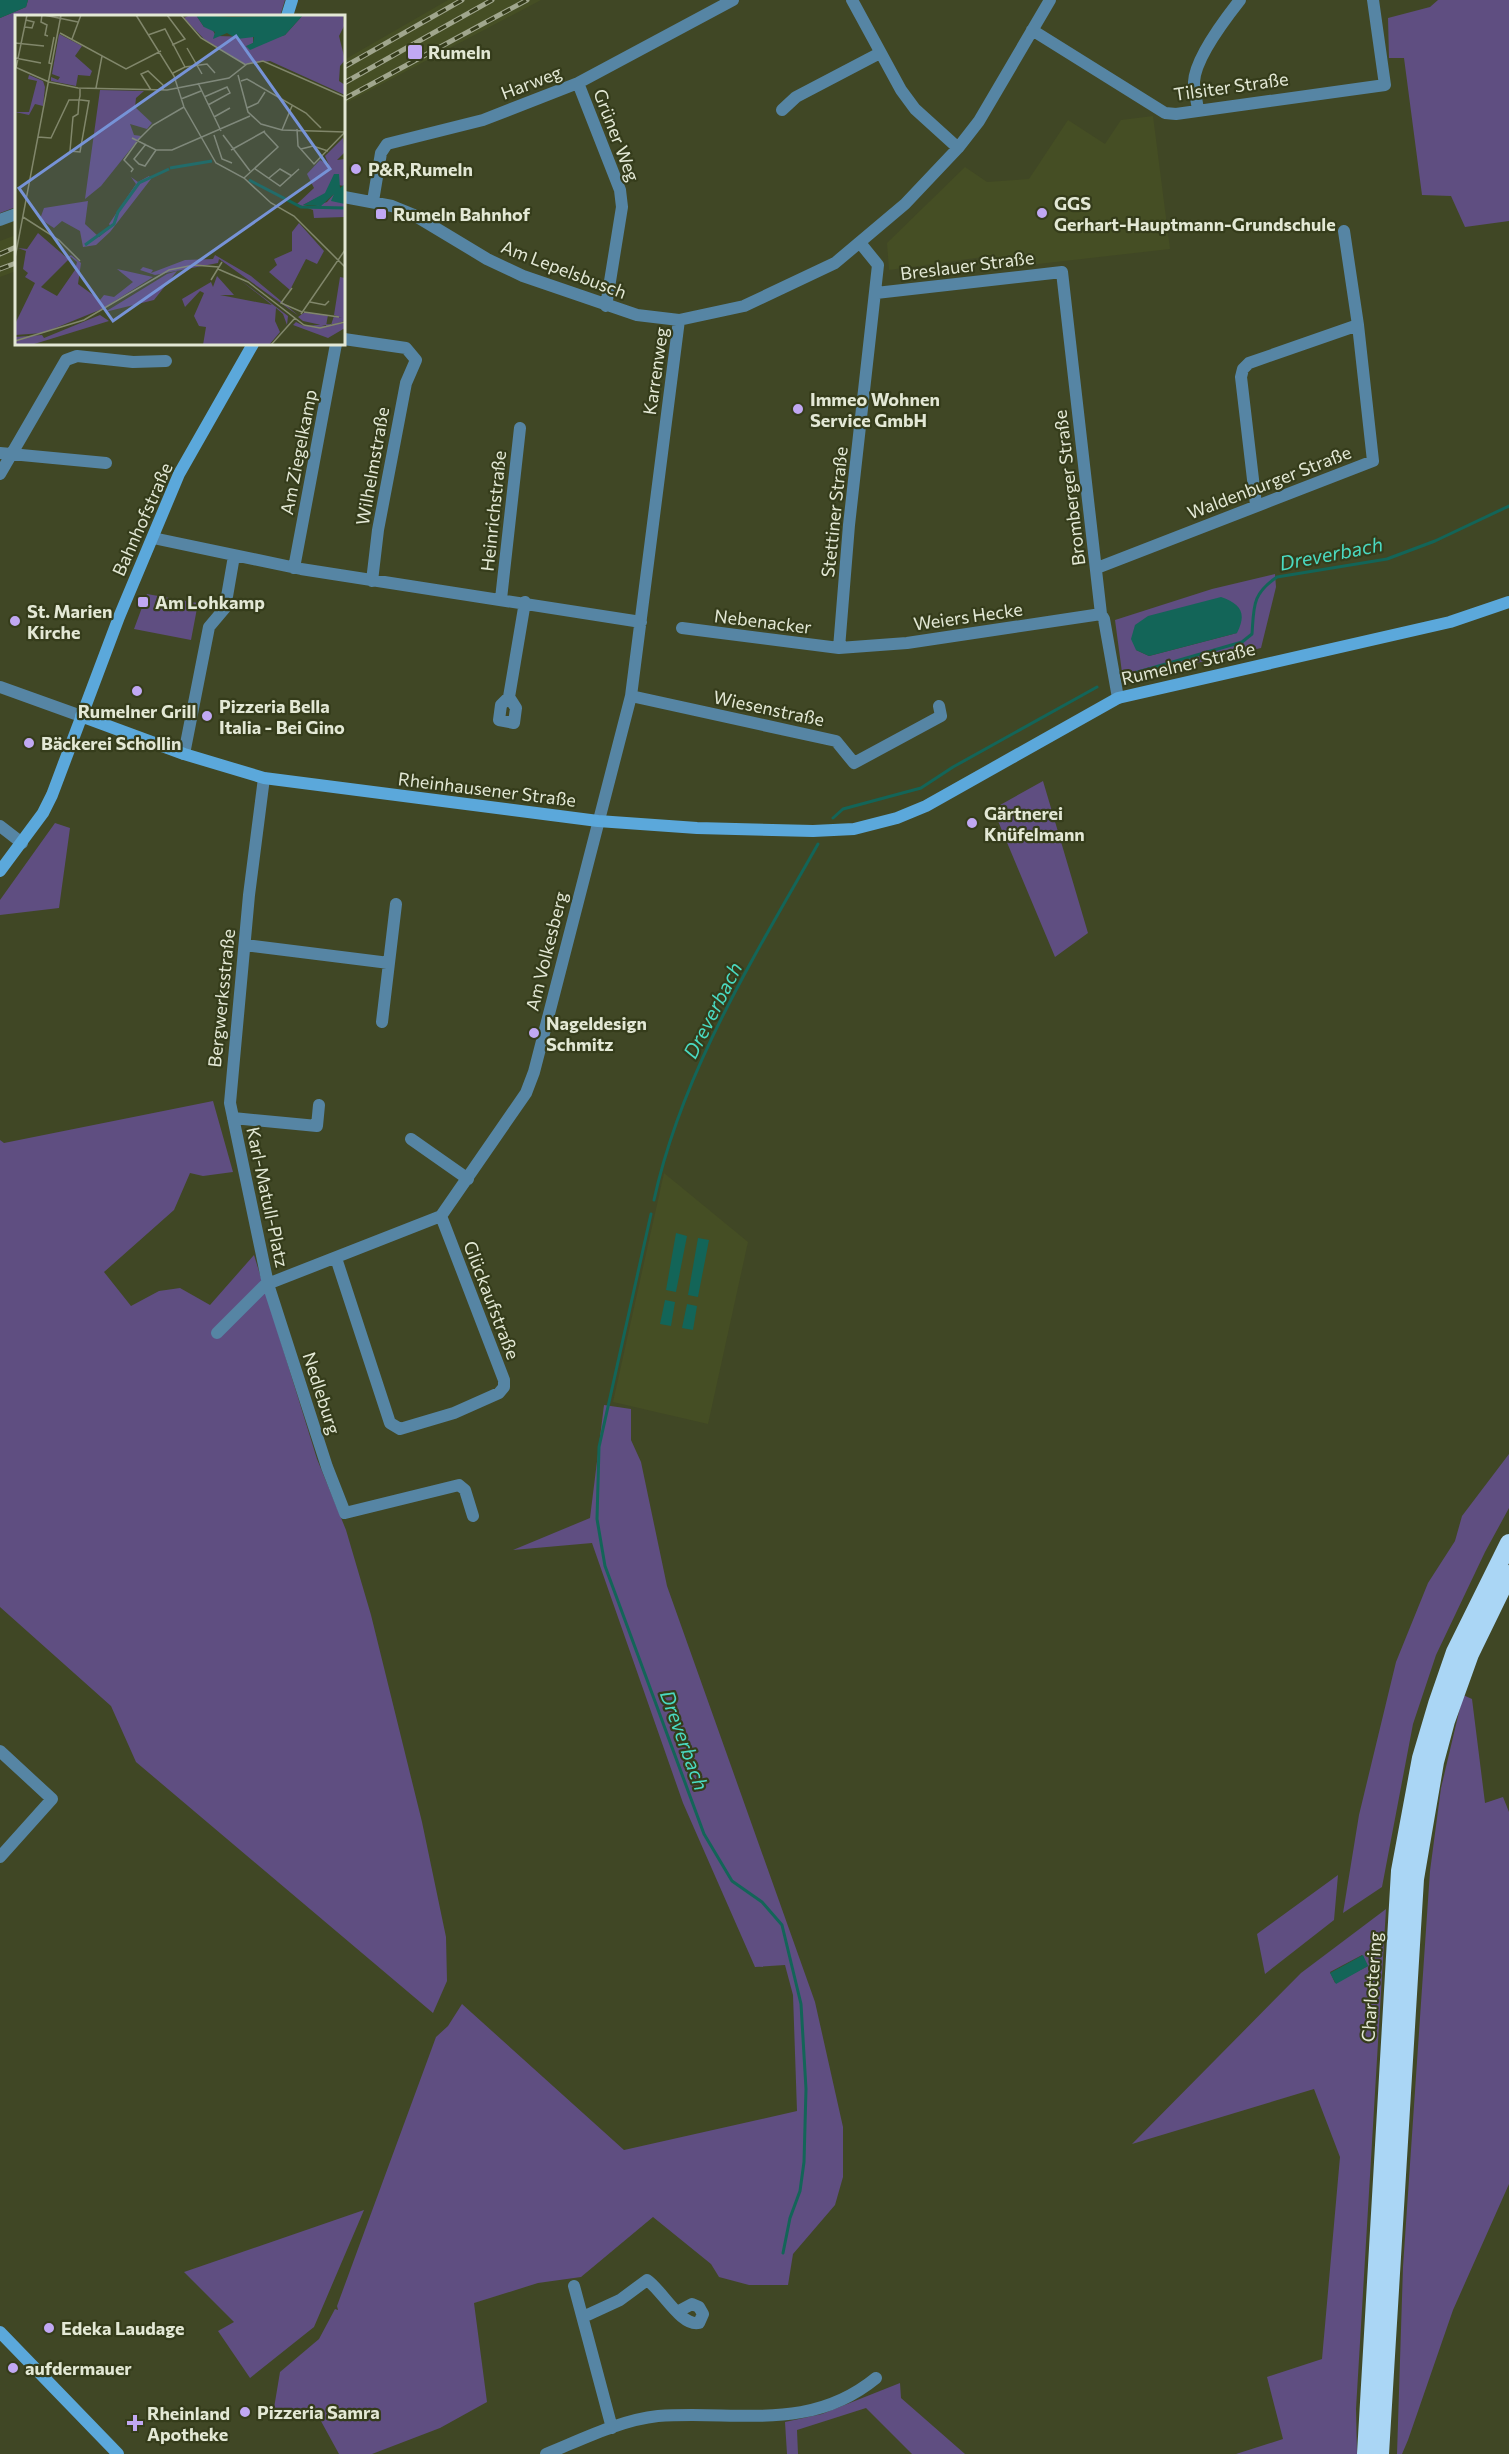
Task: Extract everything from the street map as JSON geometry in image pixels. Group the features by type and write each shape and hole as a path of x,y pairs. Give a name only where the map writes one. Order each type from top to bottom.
{"highway":[{"name":"Charlottering","path":"1366,2454 1400,1871 1416,1780 1437,1704 1455,1652 1509,1543"},
{"name":"Charlottering","path":"1380,2454 1415,1879 1435,1762 1446,1721 1470,1653 1509,1574"}],"street":[{"path":"287,15 292,0"},
{"name":"Harweg","path":"373,201 381,153 387,144 483,120 578,83 733,0"},
{"path":"852,0 880,53 915,109 958,148"},
{"name":"Karrenweg","path":"598,821 631,696 679,320 744,306 835,263 861,243 904,204 958,148 979,122 1050,0"},
{"path":"1198,110 1194,84 1195,72 1202,57 1240,0"},
{"name":"Tilsiter Straße","path":"1032,30 1165,113 1385,85 1373,0"},
{"path":"782,110 796,97 880,53"},
{"name":"Grüner Weg","path":"578,83 620,190 622,207 606,306"},
{"name":"Am Lepelsbusch","path":"345,197 373,201 414,215 487,259 523,276 637,315 679,320"},
{"path":"0,220 15,214"},
{"name":"Waldenburger Straße","path":"1097,568 1372,461 1358,325 1344,231"},
{"name":"Stettiner Straße","path":"839,648 849,525 878,265 861,243"},
{"name":"Breslauer Straße","path":"876,293 1062,272"},
{"name":"Bromberger Straße","path":"1062,272 1101,614 1104,619 1118,698"},
{"path":"1256,506 1241,377 1243,369 1250,363 1358,325"},
{"name":"Wilhelmstraße","path":"345,339 406,348 416,360 406,382 378,530 372,581"},
{"name":"Bahnhofstraße","path":"0,871 22,843 52,795 81,716 179,474 252,345"},
{"name":"Am Ziegelkamp","path":"294,568 336,345"},
{"path":"0,474 5,454 66,360 77,356 133,362 166,361"},
{"name":"Heinrichstraße","path":"501,599 520,428"},
{"path":"5,454 106,463"},
{"path":"153,538 294,568 525,602 641,622"},
{"path":"184,754 209,627 225,608 234,556"},
{"path":"509,697 525,602"},
{"name":"Rumelner Straße","path":"897,818 957,790 1118,698 1450,622 1509,602"},
{"name":"Weiers Hecke","path":"839,648 907,644 1101,614"},
{"name":"Nebenacker","path":"682,628 754,639 839,648"},
{"path":"0,687 81,716"},
{"name":"Wiesenstraße","path":"631,696 836,741 854,763 941,716 939,706"},
{"name":"Rheinhausener Straße","path":"81,716 184,754 264,778 598,821 697,828 813,831 854,829 897,818"},
{"name":"Bergwerksstraße","path":"233,1118 231,1080 264,778"},
{"name":"Am Volkesberg","path":"441,1216 515,1111 534,1072 598,821"},
{"path":"0,826 22,843"},
{"path":"382,1022 396,904"},
{"path":"245,945 389,963"},
{"path":"233,1118 317,1126 319,1105"},
{"name":"Karl-Matull-Platz","path":"233,1118 268,1284"},
{"path":"411,1138 468,1179"},
{"path":"217,1334 268,1284 441,1216"},
{"name":"Glückaufstraße","path":"336,1258 390,1423 400,1429 454,1413 499,1393 504,1387 504,1380 441,1216"},
{"name":"Nedleburg","path":"268,1284 327,1467 345,1513 459,1485 465,1490 473,1516"},
{"path":"0,1751 52,1798 0,1857"},
{"path":"583,2317 620,2300 647,2280 677,2312"},
{"path":"574,2286 612,2428"},
{"path":"0,2332 118,2454"},
{"path":"546,2454 612,2428 656,2416 785,2416 829,2406 858,2392 876,2378"}],"shaded area":[{"path":"28,0 285,0 280,15 15,15 15,207 0,213 0,18 26,7"},
{"path":"448,0 541,0 345,103 345,59"},
{"path":"1438,0 1509,0 1509,221 1465,227 1451,196 1422,195 1404,58 1389,58 1388,18 1430,7"},
{"name":"GGS Gerhart-Hauptmann-Grundschule","path":"1153,116 1170,249 993,269 990,256 889,270 887,243 965,167 987,182 1029,179 1068,120 1105,144 1121,120"},
{"path":"15,235 15,271 0,277 0,241"},
{"path":"1275,574 1276,587 1261,648 1123,680 1115,620 1212,589","holes":["1237,633 1149,656 1136,650"]},
{"path":"147,594 198,603 191,640 134,629"},
{"path":"1043,781 1088,933 1055,957 993,809"},
{"path":"55,823 70,828 59,908 0,915 0,900"},
{"path":"213,1101 233,1172 203,1176 190,1173 174,1210 104,1272 131,1306 159,1291 180,1288 210,1305 254,1255 317,1459 346,1530 371,1615 422,1822 446,1937 447,1981 433,2013 136,1762 111,1706 0,1607 0,1140 4,1143"},
{"path":"664,1173 748,1242 708,1424 613,1402"},
{"path":"604,1405 631,1409 631,1440 641,1462 667,1586 815,2002 843,2127 843,2177 835,2205 793,2254 788,2285 749,2285 719,2277 711,2264 653,2217 581,2277 538,2283 474,2303 487,2402 440,2428 372,2454 339,2454 316,2412 274,2408 280,2372 319,2339 335,2309 338,2310 337,2306 436,2037 448,2026 462,2004 624,2150 797,2111 793,1995 785,1965 755,1967 683,1803 592,1543 513,1550 590,1518"},
{"path":"1509,1454 1509,1508 1485,1552 1436,1655 1413,1724 1382,1887 1343,1913 1359,1815 1396,1662 1428,1583 1455,1541 1462,1516"},
{"path":"1463,1695 1472,1699 1485,1803 1503,1797 1509,1812 1509,2184 1453,2310 1408,2440 1402,2454 1397,2454 1403,2267 1430,1871 1441,1788"},
{"path":"1338,1875 1334,1920 1265,1974 1257,1934"},
{"path":"1386,1909 1356,2409 1357,2454 1236,2454 1283,2439 1267,2377 1322,2359 1340,2157 1314,2089 1132,2144 1301,1973","holes":["1362,1955 1368,1966 1335,1983 1330,1972"]},
{"path":"364,2210 314,2327 250,2378 218,2331 234,2322 184,2272"},
{"path":"900,2383 901,2398 965,2454 912,2454 866,2408 797,2430 798,2454 787,2454 785,2422 822,2414"}],"water":[{"path":"0,0 28,0 26,7 0,18"},
{"path":"1221,597 1233,603 1240,610 1242,620 1237,633 1149,656 1136,650 1131,639 1135,625 1148,616"},
{"path":"676,1233 687,1236 676,1292 666,1290"},
{"path":"698,1238 709,1240 698,1297 688,1295"},
{"path":"665,1300 675,1302 671,1326 660,1324"},
{"path":"687,1304 697,1306 693,1330 682,1328"},
{"path":"1363,1955 1368,1966 1336,1984 1330,1973"}],"waterway":[{"name":"Dreverbach","path":"1124,676 1242,642 1252,634 1254,608 1259,595 1277,577 1387,559 1435,541 1509,506"},
{"name":"Dreverbach","path":"833,818 843,809 921,788 953,767 1097,687"},
{"name":"Dreverbach","path":"654,1200 666,1153 701,1061 745,973 818,844"},
{"name":"Dreverbach","path":"651,1214 599,1447 597,1519 605,1566 704,1834 732,1881 762,1902 782,1925 801,2004 806,2089 804,2162 800,2191 790,2218 783,2253"}],"railway":[{"path":"345,66 462,0"},
{"path":"345,82 492,0"},
{"path":"345,98 527,0"},
{"path":"0,254 15,247"},
{"path":"0,269 15,263"}],"place":[{"name":"Rumeln","path":"415,52"},
{"name":"P&R,Rumeln","path":"356,169"},
{"name":"GGS Gerhart-Hauptmann-Grundschule","path":"1042,213"},
{"name":"Rumeln Bahnhof","path":"381,214"},
{"name":"Immeo Wohnen Service GmbH","path":"798,409"},
{"name":"Am Lohkamp","path":"143,602"},
{"name":"St. Marien Kirche","path":"15,621"},
{"name":"Rumelner Grill","path":"137,691"},
{"name":"Pizzeria Bella Italia - Bei Gino","path":"207,716"},
{"name":"Bäckerei Schollin","path":"29,743"},
{"name":"Gärtnerei Knüfelmann","path":"972,823"},
{"name":"Nageldesign Schmitz","path":"534,1033"},
{"name":"Edeka Laudage","path":"49,2328"},
{"name":"aufdermauer","path":"13,2368"},
{"name":"Pizzeria Samra","path":"245,2412"},
{"name":"Rheinland Apotheke","path":"135,2423"}]}
